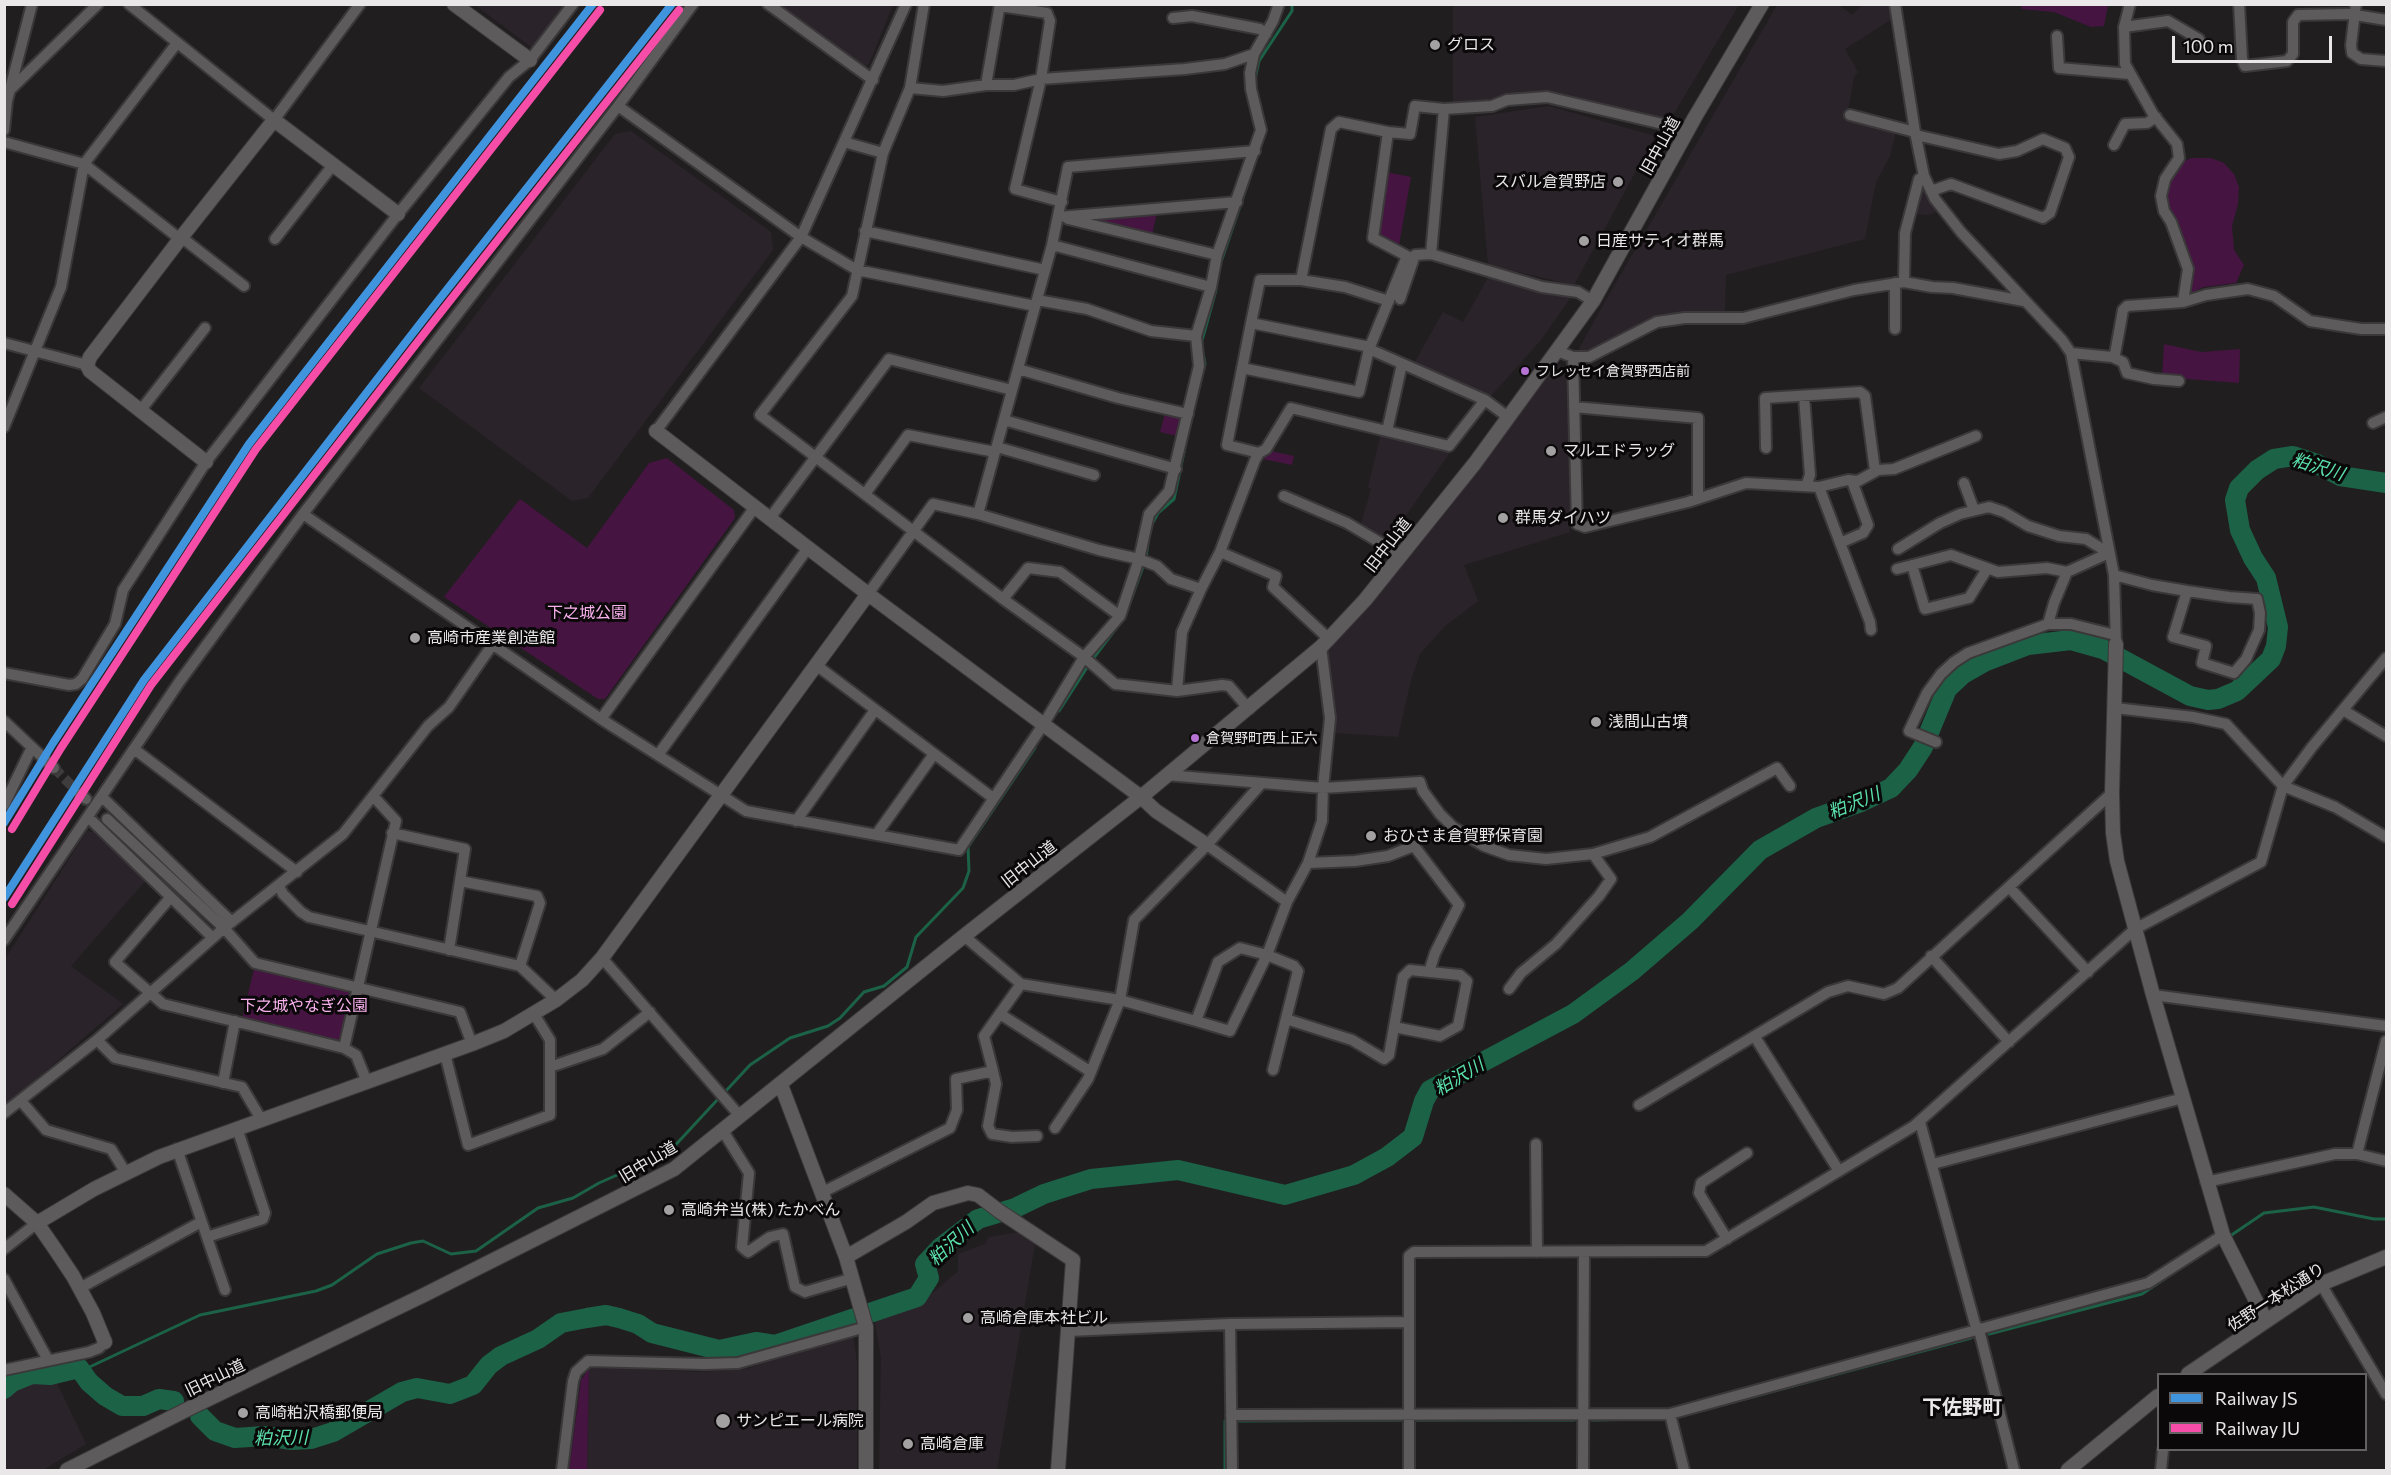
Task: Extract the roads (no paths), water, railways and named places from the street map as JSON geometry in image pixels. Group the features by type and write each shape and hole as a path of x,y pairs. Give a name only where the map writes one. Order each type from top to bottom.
{"street":[{"path":"4,130 9,92 32,4"},
{"path":"9,92 98,4"},
{"path":"129,4 274,120 398,214"},
{"path":"206,462 90,371 87,365 90,357 274,120 360,4"},
{"path":"454,4 530,60"},
{"path":"4,673 69,685 76,684 82,679 115,624 123,590 206,462 398,214 509,77 530,60 573,4"},
{"path":"4,940 180,681 303,514 618,106 693,4"},
{"path":"768,4 873,80"},
{"path":"906,4 801,237 656,431 868,594 1142,797 1156,811 1287,902"},
{"path":"924,4 910,88 884,153 852,296 760,415 1003,599 1084,657 1115,684 1177,691 1229,686 1249,709"},
{"path":"303,514 601,719 746,811 959,850 1043,725 1084,657 1120,616 1139,559 1149,514 1169,491 1199,366 1196,336 1211,287 1217,255 1261,130 1251,89 1250,73 1254,54 1273,21 1279,4"},
{"name":"旧中山道","path":"67,1470 674,1169 964,936 1142,797 1249,709 1325,643 1365,600 1557,351 1593,301 1685,134 1762,4"},
{"path":"1895,4 1915,134 1924,176 1931,191 1961,232 2062,340 2071,353 2114,575 2115,708 2112,793 2113,833 2117,861 2153,995 2223,1235 2266,1321"},
{"path":"2130,4 2124,27 2125,64 2156,117 2177,144 2179,158 2165,179 2161,196 2164,212 2171,222 2188,269 2183,302"},
{"path":"2239,4 2242,59 2245,66 2287,61 2293,54 2294,22 2298,15 2349,14 2386,20"},
{"path":"2356,4 2352,53 2361,59 2386,61"},
{"path":"986,85 1000,5 1047,13 1050,21 1041,79 1016,189 1062,202"},
{"path":"1173,18 1192,16 1260,29 1266,34"},
{"path":"2124,27 2168,21 2199,39"},
{"path":"2057,36 2059,68 2130,74"},
{"path":"4,427 61,287 84,164 177,43"},
{"path":"910,88 943,91 986,85 1014,85 1041,79 1225,64 1254,54"},
{"path":"1301,280 1331,129 1339,122 1410,134 1415,106 1444,109 1492,106 1507,100 1547,97 1671,126 1685,134"},
{"path":"618,106 801,237 857,270 1036,303 1087,309 1151,331 1196,336"},
{"path":"1431,254 1444,109"},
{"path":"1850,115 1915,134 1999,154 2017,151 2043,139 2065,148 2069,157 2050,213 2043,218 1952,184 1931,191"},
{"path":"2114,145 2125,124 2147,123 2156,117"},
{"path":"1388,132 1373,238 1407,256 1395,300"},
{"path":"4,142 84,164 244,286"},
{"path":"844,142 884,153"},
{"path":"978,514 1052,245 1068,167 1255,151"},
{"path":"275,239 333,165"},
{"path":"1895,329 1905,233 1919,178 1924,176"},
{"path":"1059,217 1237,202"},
{"path":"1059,217 1217,255"},
{"path":"865,231 1045,270"},
{"path":"1052,245 1211,287"},
{"path":"1242,368 1359,392 1370,348 1415,255 1431,254 1542,287 1578,292 1593,301"},
{"path":"1259,453 1227,445 1260,280 1301,280 1345,287 1395,300"},
{"path":"1557,351 1573,357 1589,357 1657,322 1685,318 1743,318 1854,290 1900,283 1953,288 2024,301"},
{"path":"2112,357 2115,354 2123,310 2127,306 2183,302 2206,295 2248,289 2274,296 2310,321 2361,329 2386,329"},
{"path":"1251,322 1370,348 1485,400 1508,417"},
{"path":"140,411 205,328"},
{"path":"4,343 87,365"},
{"path":"2071,353 2112,357 2123,362 2127,373 2154,379 2179,381"},
{"path":"1573,357 1577,524 1585,526 1610,522 1628,515 1698,499 1746,483 1818,487 1848,480 1858,481 1875,471 1894,469 1976,436"},
{"path":"770,518 889,359 1012,390"},
{"path":"1387,431 1402,364"},
{"path":"1018,369 1118,398 1188,414"},
{"path":"1766,448 1765,398 1860,392 1865,396 1875,471"},
{"path":"1804,396 1810,475 1806,486"},
{"path":"1177,691 1182,632 1220,552 1259,453 1266,449 1291,408 1449,446 1485,400"},
{"path":"1574,407 1698,418 1698,499"},
{"path":"2373,423 2386,417"},
{"path":"1004,420 1176,469"},
{"path":"865,494 908,435 996,449 1094,475"},
{"path":"1840,543 1863,533 1868,525 1852,481"},
{"path":"1964,483 1974,510"},
{"path":"1818,487 1870,622 1871,630"},
{"path":"1284,496 1347,523 1401,555"},
{"path":"4,1249 37,1222 126,1173 177,1149 504,1031 556,1000 582,980 602,958 722,797 933,504 978,514 1099,550 1139,559 1157,566 1171,579 1201,589"},
{"path":"601,719 755,507"},
{"path":"1898,549 1940,523 1974,510 1989,507 1998,509 2028,526 2059,536 2086,540 2109,553"},
{"path":"658,755 808,548"},
{"path":"964,936 1021,984 1120,1000 1230,1032 1267,955 1287,902 1308,863 1322,821 1330,718 1325,643 1273,587 1276,576 1220,552"},
{"path":"1896,569 1951,555 1987,569 2013,572 2047,568 2067,572 2109,553"},
{"path":"1912,565 1926,609 1969,598 1987,569"},
{"path":"1003,599 1028,568 1060,572 1120,616"},
{"path":"2048,624 2067,572"},
{"path":"2114,575 2187,591 2257,599 2260,613 2259,630 2246,659 2234,673 2202,663 2206,646 2173,637 2187,591"},
{"path":"1936,742 1909,731 1927,693 1941,674 1968,653 2048,624 2071,624 2115,639"},
{"path":"4,1113 97,1040 228,925 343,834 428,726 449,707 494,644"},
{"path":"1409,1470 1409,1256 1414,1252 1706,1251 1920,1122 2135,929 2261,862 2283,786 2386,658"},
{"path":"816,664 993,798"},
{"path":"2115,708 2193,717 2226,724 2283,786 2335,807 2386,837"},
{"path":"796,821 874,710"},
{"path":"2343,710 2386,736"},
{"path":"4,721 54,768"},
{"path":"4,805 32,747"},
{"path":"134,749 297,872"},
{"path":"876,835 934,754"},
{"path":"1166,775 1323,788 1420,782 1423,791 1440,814 1453,827 1484,846 1509,855 1546,859 1593,854 1650,837 1777,768 1791,786"},
{"path":"1055,1128 1091,1072 1120,1000 1134,920 1208,845 1261,784"},
{"path":"1639,1105 1838,988 1857,987 1884,994 1891,992 2112,793"},
{"path":"102,797 228,925 255,963 460,1012 472,1044"},
{"path":"344,1048 396,821 374,797"},
{"path":"88,817 213,938"},
{"path":"107,819 228,925"},
{"path":"392,833 465,849 449,950"},
{"path":"1308,863 1355,861 1388,856 1414,846 1459,905 1435,952 1429,972"},
{"path":"1509,989 1521,973 1556,944 1611,879 1593,854"},
{"path":"460,881 537,896 540,903 520,966"},
{"path":"279,886 289,900 309,917 520,966 556,1000"},
{"path":"2009,887 2088,972"},
{"path":"170,898 115,962 163,1004 344,1048 356,1055 367,1082"},
{"path":"1196,1022 1218,962 1240,948 1267,955 1294,966 1298,971 1273,1070"},
{"path":"1932,956 2009,1042"},
{"path":"602,958 740,1116"},
{"path":"1286,1019 1352,1040 1384,1059 1389,1055 1403,977 1410,969 1460,975 1467,981 1458,1026 1440,1036 1394,1028"},
{"path":"1021,984 984,1036 996,1084 988,1126 992,1134 1012,1137 1037,1136"},
{"path":"2153,995 2386,1026"},
{"path":"550,1067 603,1049 650,1012"},
{"path":"445,1054 468,1145 550,1115 550,1040 534,1014"},
{"path":"1000,1014 1091,1072"},
{"path":"223,1083 235,1021"},
{"path":"1755,1037 1839,1171"},
{"path":"97,1040 115,1058 242,1088 261,1119"},
{"path":"2357,1154 2386,1041"},
{"path":"821,1193 950,1128 957,1110 956,1079 993,1071"},
{"path":"781,1085 846,1257 866,1324 866,1470"},
{"path":"1933,1164 2183,1098"},
{"path":"21,1101 46,1130 111,1149 126,1173"},
{"path":"1920,1122 1975,1324 1979,1330 2014,1470"},
{"path":"207,1237 263,1219 265,1213 237,1128"},
{"path":"723,1131 749,1173 742,1247 748,1252 770,1237 783,1234 795,1287 805,1292 853,1278"},
{"path":"1536,1144 1537,1252"},
{"path":"177,1149 225,1290"},
{"path":"1727,1239 1699,1193 1701,1183 1747,1153"},
{"path":"2206,1182 2335,1154 2357,1154 2386,1161"},
{"path":"846,1257 906,1222 933,1203 968,1193 978,1195 1073,1260 1058,1470"},
{"path":"4,1194 37,1222 80,1288 105,1342 99,1348 89,1352 4,1370"},
{"path":"80,1288 201,1222"},
{"path":"1231,1415 1670,1414 2148,1283 2223,1235"},
{"path":"1583,1470 1584,1252"},
{"name":"佐野一本松通り","path":"2189,1373 2321,1284 2386,1257"},
{"path":"4,1279 48,1360"},
{"path":"2321,1284 2386,1394"},
{"path":"1068,1331 1230,1323 1408,1322"},
{"path":"1230,1323 1232,1470"},
{"path":"562,1470 573,1381 576,1372 588,1361 738,1363 866,1324"},
{"path":"2068,1470 2157,1397"},
{"path":"1670,1414 1684,1470"},
{"path":"2161,1470 2163,1451"}],"waterway":[{"path":"1255,79 1259,61 1292,11 1292,4"},
{"path":"1221,262 1265,133"},
{"path":"1201,344 1216,290"},
{"path":"1198,391 1205,364 1203,353"},
{"path":"1151,526 1158,513 1174,499 1184,452"},
{"name":"粕沢川","path":"200,1416 215,1431 235,1438 264,1436 292,1440 311,1439 333,1432 402,1392 417,1388 450,1394 473,1385 489,1365 501,1356 538,1339 561,1323 606,1315 638,1324 652,1333 719,1350 756,1342 775,1345 917,1297 929,1278 925,1264 940,1248 978,1219 1015,1208 1044,1194 1091,1179 1178,1170 1285,1195 1354,1175 1387,1157 1413,1137 1424,1101 1430,1090 1573,1014 1632,971 1690,921 1760,850 1816,818 1861,802 1891,788 1908,770 1923,747 1947,689 1963,674 1984,662 2028,645 2071,640 2103,649 2190,696 2208,700 2218,699 2237,691 2271,659 2276,646 2278,627 2266,578 2253,558 2240,530 2235,500 2239,488 2257,470 2274,459 2293,456 2317,464 2340,476 2386,483"},
{"path":"1146,558 1149,535"},
{"path":"1132,597 1144,564"},
{"path":"1092,660 1124,618"},
{"path":"1059,711 1088,666"},
{"path":"724,1093 750,1065 790,1038 828,1026 840,1018 864,992 884,986 907,967 916,937 963,888 969,871 968,847 1035,748"},
{"path":"81,1371 200,1315 316,1291 332,1285 377,1254 411,1243 423,1241 451,1254 476,1251 538,1208 573,1198 599,1183 669,1152 719,1098"},
{"path":"2230,1236 2264,1213 2314,1207 2374,1219 2386,1219"},
{"path":"1989,1334 2142,1294 2191,1261"},
{"path":"1700,1411 1971,1338"},
{"name":"粕沢川","path":"4,1389 12,1382 32,1374 50,1375 79,1368 89,1382 105,1396 122,1406 143,1406 159,1399 174,1401"},
{"path":"1592,1420 1650,1419"},
{"path":"1238,1421 1402,1420"},
{"path":"1416,1420 1574,1420"},
{"path":"1225,1421 1225,1470"}],"tunnel":[{"path":"54,768 80,794"}],"rail line":[{"name":"JS","path":"4,823 53,743 249,444 593,4"},
{"name":"JS","path":"4,898 144,680 672,4"},
{"name":"JU","path":"12,829 61,748 256,449 600,10"},
{"name":"JU","path":"12,904 151,685 679,10"}],"place":[{"name":"グロス","path":"1435,45"},
{"name":"スバル倉賀野店","path":"1618,182"},
{"name":"日産サティオ群馬","path":"1584,241"},
{"name":"フレッセイ倉賀野西店前","path":"1525,371"},
{"name":"マルエドラッグ","path":"1551,451"},
{"name":"群馬ダイハツ","path":"1503,518"},
{"name":"高崎市産業創造館","path":"415,638"},
{"name":"浅間山古墳","path":"1596,722"},
{"name":"倉賀野町西上正六","path":"1195,738"},
{"name":"おひさま倉賀野保育園","path":"1371,836"},
{"name":"高崎弁当(株) たかべん","path":"669,1210"},
{"name":"高崎倉庫本社ビル","path":"968,1318"},
{"name":"高崎粕沢橋郵便局","path":"243,1413"},
{"name":"サンピエール病院","path":"723,1421"},
{"name":"高崎倉庫","path":"908,1444"}],"district":[{"name":"下佐野町","path":"1962,1407"}],"park label":[{"name":"下之城公園","path":"587,613"},
{"name":"下之城やなぎ公園","path":"304,1006"}]}
